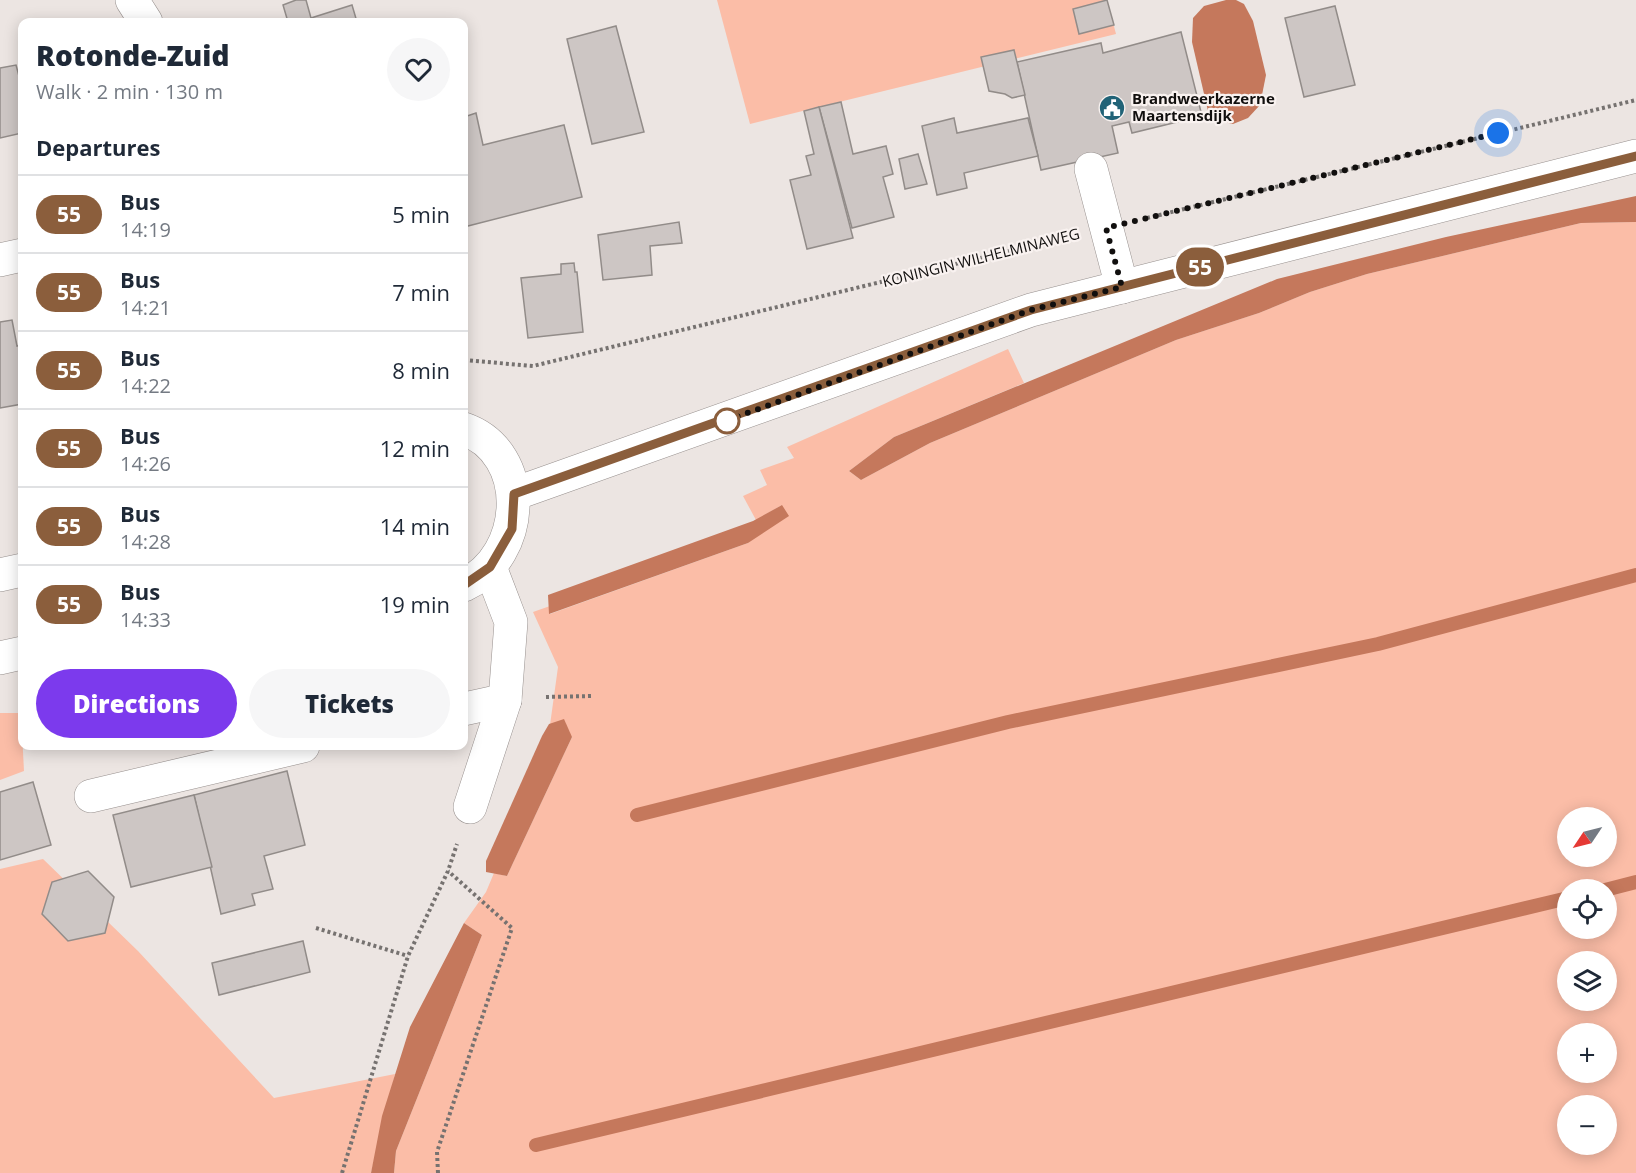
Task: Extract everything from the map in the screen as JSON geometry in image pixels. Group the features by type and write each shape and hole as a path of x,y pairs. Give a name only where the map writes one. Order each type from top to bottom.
{"main road":[{"path":"132,0 143,18"},
{"path":"514,494 1031,310 1636,156"},
{"path":"1091,169 1122,287"},
{"path":"0,260 18,256"},
{"path":"468,431 486,442 505,465 514,494 512,529 490,567 468,582"},
{"path":"470,807 505,700 511,622 490,567"},
{"path":"0,575 18,571"},
{"path":"0,658 18,654"},
{"path":"468,708 505,700"},
{"path":"92,796 286,750"}],"path":[{"name":"KONINGIN WILHELMINAWEG","path":"468,360 533,366 1636,100"},
{"path":"342,1173 408,956 448,871 470,807"},
{"path":"438,1173 438,1152 512,928 448,871"},
{"path":"316,928 408,956"}],"shaded area":[{"path":"717,0 1107,0 1116,34 750,124"},
{"path":"1226,0 1236,0 1244,4 1253,21 1266,75 1260,105 1248,118 1233,124 1219,121 1208,111 1192,42 1193,18 1204,6"},
{"path":"1636,196 1636,222 1581,223 1367,274 1310,292 1259,313 1176,340 930,443 861,480 849,471 894,437 1277,279 1446,237"},
{"path":"1636,222 1636,1173 394,1173 396,1151 482,935 464,923 486,892 494,873 507,876 572,737 550,725 558,667 533,612 550,606 550,614 748,543 782,505 756,520 743,496 767,485 760,470 794,458 787,447 1008,349 1024,383 894,437 849,471 861,480 930,443 1176,340 1367,274 1581,223"},
{"path":"782,505 789,516 748,543 549,614 548,595 753,521"},
{"path":"0,713 18,713 18,750 23,750 24,771 0,780"},
{"path":"564,719 572,737 507,876 486,872 486,861 542,736 549,724"},
{"path":"43,859 138,951 274,1098 395,1074 371,1173 0,1173 0,869"},
{"path":"464,923 482,935 396,1151 394,1173 371,1173 382,1116 410,1027"}],"building":[{"path":"296,0 306,0 311,18 287,18 283,5"},
{"path":"1107,0 1114,25 1079,34 1073,9"},
{"path":"352,5 356,18 311,18"},
{"path":"1335,6 1355,85 1304,97 1285,18"},
{"path":"616,26 644,132 592,144 567,39"},
{"path":"1181,32 1202,116 1132,133 1129,122 1112,126 1118,153 1041,170 1017,62 1101,43 1103,53"},
{"path":"1014,50 1025,95 1012,98 989,91 981,57"},
{"path":"16,65 18,134 0,138 0,68"},
{"path":"841,102 853,154 886,146 893,174 883,177 894,217 852,228 819,107"},
{"path":"819,107 853,238 807,249 790,180 811,175 806,156 814,154 804,111"},
{"path":"476,113 483,145 564,125 582,197 468,226 468,116"},
{"path":"954,118 957,133 1028,118 1038,156 964,173 967,188 937,195 922,126"},
{"path":"918,154 927,184 905,189 899,159"},
{"path":"679,222 682,243 650,246 652,275 603,280 598,235"},
{"path":"574,263 575,272 577,272 583,332 528,338 521,278 561,274 561,264"},
{"path":"12,320 18,346 18,405 0,408 0,322"},
{"path":"287,771 305,845 264,856 273,889 252,894 255,905 221,914 194,795"},
{"path":"33,782 51,845 0,860 0,792"},
{"path":"194,795 212,867 131,887 113,815"},
{"path":"88,871 114,897 105,933 68,941 42,914 52,882"},
{"path":"303,941 310,972 219,995 212,963"}],"waterway":[{"path":"637,815 1008,722 1378,644 1636,575"},
{"path":"1617,887 1636,882"},
{"path":"536,1145 1557,901"}],"bus line":[{"name":"55","path":"468,583 490,567 512,529 514,494 655,446 1031,310 1636,156"}],"place":[{"name":"Brandweerkazerne Maartensdijk","path":"1112,108"}],"route":[{"path":"727,421 717,424 1031,310 1122,287 1106,228 1498,133"}]}
